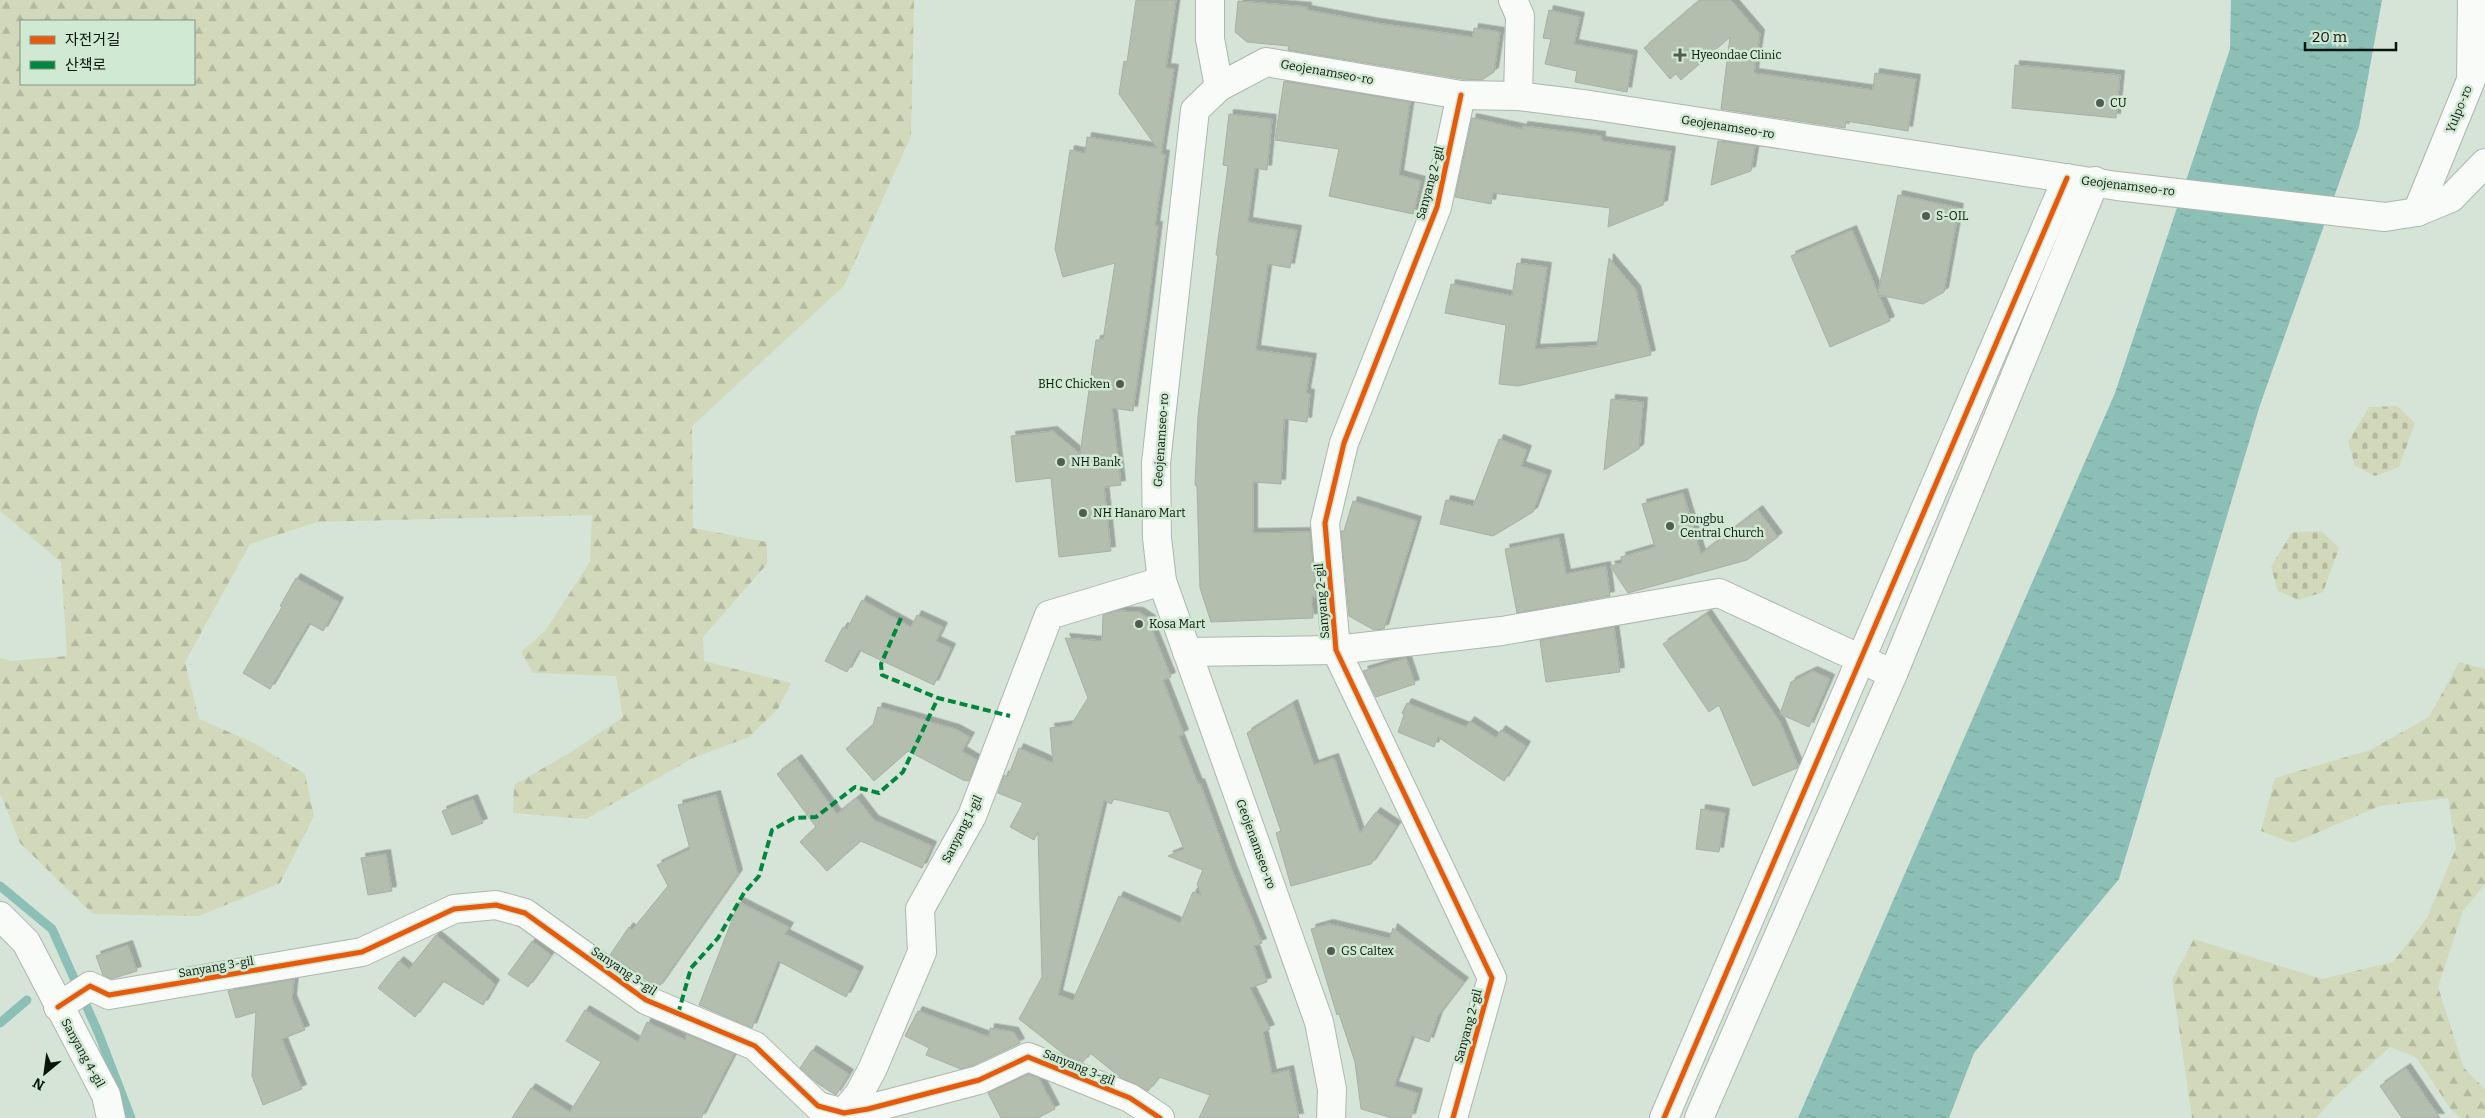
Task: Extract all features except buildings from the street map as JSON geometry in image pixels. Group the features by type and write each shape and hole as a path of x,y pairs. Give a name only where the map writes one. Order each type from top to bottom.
{"street":[{"path":"1210,0 1210,38 1219,87"},
{"path":"1514,0 1520,16 1518,96"},
{"name":"Yulpo-ro","path":"2417,212 2471,80 2472,0"},
{"name":"Geojenamseo-ro","path":"1331,1118 1332,1090 1319,1022 1162,581 1157,538 1156,463 1195,110 1219,87 1266,62 1461,95 1518,96 1590,105 2067,178 2385,217 2417,212 2451,198 2485,163"},
{"name":"Sanyang 2-gil","path":"1453,1118 1492,978 1336,650 1325,524 1344,443 1437,207 1461,95"},
{"path":"1664,1118 2067,178"},
{"path":"1699,1118 1892,674 2036,327 2058,308 2107,201 2112,184"},
{"name":"Sanyang 1-gil","path":"841,1115 859,1094 873,1068 922,952 920,908 972,816 1049,615 1162,581"},
{"path":"1187,652 1336,650 1502,631 1719,593 1892,674"},
{"name":"Sanyang 3-gil","path":"58,1007 90,986 109,995 362,952 454,909 496,905 525,913 646,1000 755,1046 818,1106 841,1115 979,1080 1028,1057 1130,1098 1160,1118"},
{"name":"Sanyang 4-gil","path":"0,916 26,942 58,1007 106,1095 111,1118"}],"green space":[{"path":"0,0 914,0 911,136 844,286 692,426 693,528 767,542 767,564 703,637 704,661 791,683 778,709 749,737 693,758 586,819 513,813 514,785 571,752 623,717 616,676 533,673 521,652 545,631 590,562 592,515 317,522 250,544 185,662 199,719 254,743 305,774 314,816 280,883 199,916 93,914 20,843 0,793 0,658 12,661 67,656 61,562 0,511"},
{"path":"2397,406 2415,423 2399,467 2375,476 2355,466 2348,442 2369,407"},
{"path":"2321,531 2339,548 2323,592 2299,600 2278,591 2271,567 2292,532"},
{"path":"2459,662 2485,669 2485,884 2463,911 2438,987 2464,1068 2485,1089 2485,1118 2461,1118 2450,1108 2416,1057 2390,1047 2337,1095 2316,1118 2192,1118 2172,980 2194,939 2322,979 2393,962 2427,918 2456,848 2448,798 2380,806 2293,843 2261,831 2275,778 2370,750 2429,717"}],"water":[{"path":"2231,0 2382,0 2359,127 2260,405 2119,879 1974,1053 1949,1118 1798,1118 2115,393 2230,49"}],"waterway":[{"path":"0,886 52,929 98,1032 131,1118"},
{"path":"0,1023 27,1000"}],"marked path":[{"path":"901,618 881,664 882,675 938,698 1010,716"},
{"path":"678,1014 691,968 718,938 744,893 759,876 772,830 794,818 816,817 855,787 879,793 903,772 938,698"}],"cycle path":[{"path":"1453,1118 1492,978 1336,650 1325,523 1344,443 1437,207 1461,95"},
{"path":"1664,1118 2067,178"},
{"path":"58,1007 90,986 109,995 362,952 454,909 496,905 525,913 646,1000 755,1046 818,1106 844,1113 868,1109 979,1080 1028,1057 1130,1098 1160,1118"}],"place":[{"name":"Hyeondae Clinic","path":"1680,55"},
{"name":"CU","path":"2100,103"},
{"name":"S-OIL","path":"1926,216"},
{"name":"BHC Chicken","path":"1120,384"},
{"name":"NH Bank","path":"1061,462"},
{"name":"NH Hanaro Mart","path":"1083,513"},
{"name":"Dongbu Central Church","path":"1670,526"},
{"name":"Kosa Mart","path":"1139,624"},
{"name":"GS Caltex","path":"1331,951"}]}
